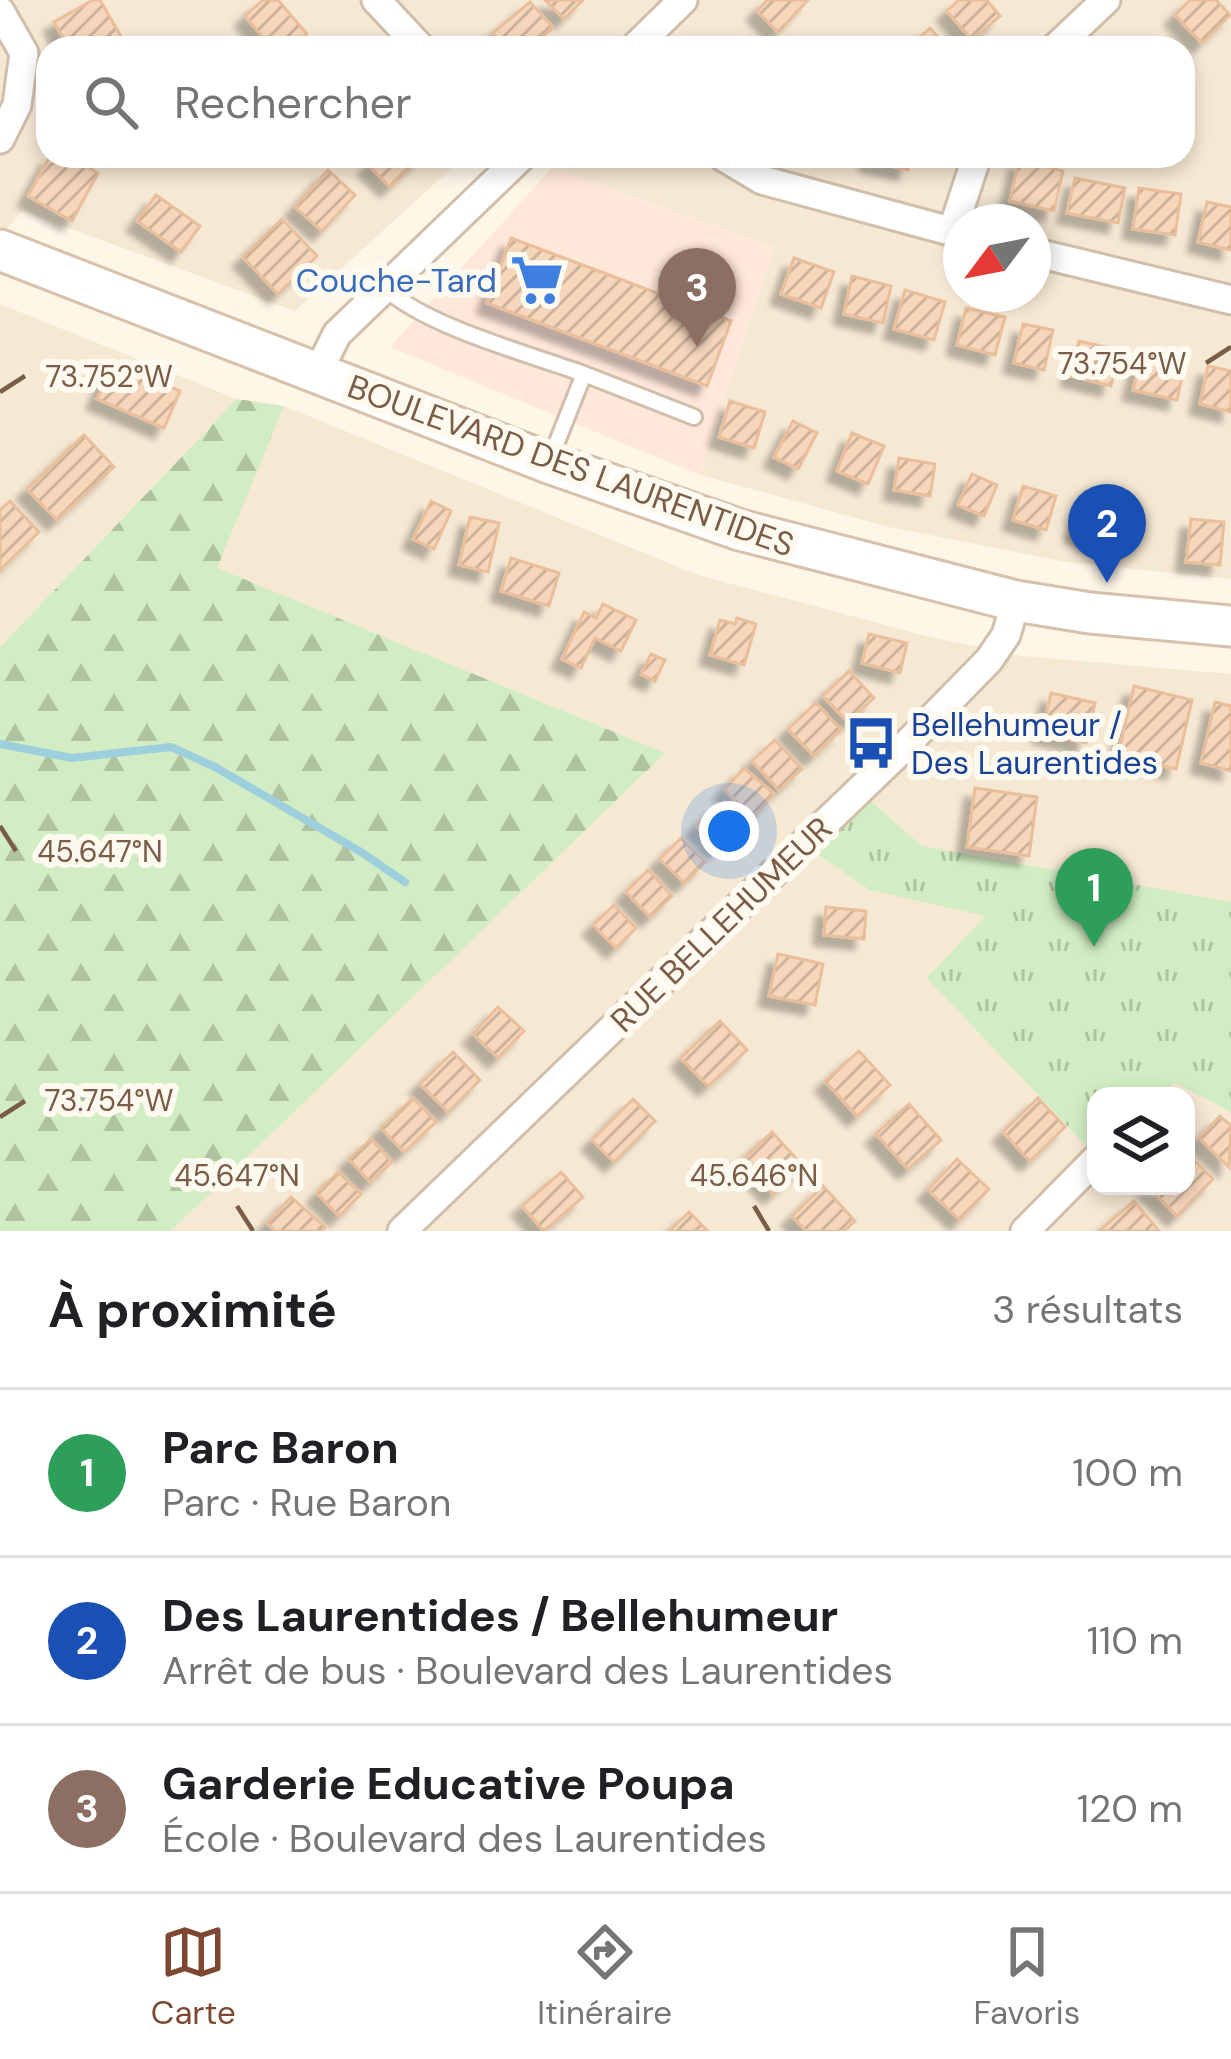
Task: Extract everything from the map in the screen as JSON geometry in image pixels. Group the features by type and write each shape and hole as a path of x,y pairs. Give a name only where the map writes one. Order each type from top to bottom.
{"street":[{"path":"376,0 410,36"},
{"path":"646,36 683,0"},
{"path":"1068,36 1106,0"},
{"path":"0,11 24,53 17,105 0,140"},
{"path":"317,374 338,334 510,168"},
{"path":"742,168 762,180 943,229"},
{"path":"965,204 974,168"},
{"name":"BOULEVARD DES LAURENTIDES","path":"0,250 549,463 776,541 1016,602 1231,626"},
{"path":"1051,256 1231,300"},
{"name":"RUE BELLEHUMEUR","path":"402,1231 989,660 1006,635 1016,602"},
{"path":"1025,1231 1087,1168"}],"lane":[{"path":"385,288 458,328 694,417"},
{"path":"549,463 584,374"}],"shaded area":[{"path":"0,0 1231,0 1231,579 1066,562 889,527 700,475 774,247 552,168 1195,168 1195,36 36,36 36,168 452,168 295,311 22,211 0,238"},
{"path":"552,168 774,247 700,475 390,347"},
{"path":"0,304 237,399 0,647"},
{"path":"284,406 698,575 930,637 1022,656 1231,674 1231,1231 171,1231 664,753 216,568"}],"green space":[{"path":"237,399 284,406 217,568 665,753 171,1231 0,1231 0,647"},
{"path":"867,798 922,846 1231,902 1231,1112 1195,1093 1195,1087 1176,1083 1171,1087 1087,1087 1087,1147 927,978 985,916 870,890 813,851"}],"building":[{"path":"100,0 121,36 62,36 54,22"},
{"path":"263,0 278,0 307,34 262,36 245,16"},
{"path":"545,0 583,0 564,19"},
{"path":"767,0 808,0 778,32 757,11"},
{"path":"959,0 987,0 1000,16 977,36 969,36 947,11"},
{"path":"1190,0 1216,0 1230,15 1202,43 1175,15"},
{"path":"530,2 553,28 543,36 493,33"},
{"path":"43,168 89,168 98,173 72,221 28,196"},
{"path":"371,168 410,168 390,187"},
{"path":"1017,168 1063,171 1054,211 1051,204 1010,201"},
{"path":"328,170 355,195 322,231 295,207"},
{"path":"1075,178 1125,188 1118,223 1067,213"},
{"path":"1139,188 1181,194 1175,235 1133,229"},
{"path":"156,195 200,226 181,252 137,221"},
{"path":"1207,202 1231,207 1231,250 1198,242"},
{"path":"282,219 317,256 278,294 243,257"},
{"path":"511,238 731,321 707,386 487,303"},
{"path":"794,258 834,272 821,308 781,294"},
{"path":"852,276 891,286 883,323 844,314"},
{"path":"905,290 943,301 934,340 894,329"},
{"path":"965,312 1005,317 995,355 957,345"},
{"path":"1023,324 1053,330 1044,370 1014,363"},
{"path":"1079,341 1119,350 1111,386 1071,376"},
{"path":"1142,352 1185,362 1177,400 1133,390"},
{"path":"113,362 180,391 164,428 97,399"},
{"path":"1208,366 1231,371 1231,412 1200,404"},
{"path":"730,401 765,412 754,448 719,437"},
{"path":"793,421 817,433 798,469 774,457"},
{"path":"852,433 884,446 868,484 837,471"},
{"path":"84,435 114,467 57,520 27,489"},
{"path":"899,458 935,464 930,496 894,490"},
{"path":"972,474 997,485 984,516 958,505"},
{"path":"1023,486 1056,496 1046,530 1013,520"},
{"path":"1088,495 1117,506 1103,543 1074,532"},
{"path":"10,501 39,532 0,570 0,510"},
{"path":"431,501 451,511 434,549 413,539"},
{"path":"470,517 499,523 488,572 459,565"},
{"path":"1191,519 1224,522 1220,565 1186,562"},
{"path":"511,558 559,573 549,606 501,591"},
{"path":"603,604 636,620 621,651 595,638 581,668 562,659 584,612 596,618"},
{"path":"737,618 756,624 744,665 710,655 720,620 735,624"},
{"path":"869,634 907,643 900,673 862,663"},
{"path":"651,654 665,660 655,681 641,674"},
{"path":"849,671 874,698 848,722 823,696"},
{"path":"1134,686 1192,700 1176,769 1118,756"},
{"path":"1051,693 1095,703 1086,743 1042,733"},
{"path":"1215,702 1231,706 1231,771 1201,763"},
{"path":"816,703 841,730 814,756 788,729"},
{"path":"775,740 802,769 779,790 752,761"},
{"path":"744,768 774,794 754,817 724,790"},
{"path":"975,788 1037,797 1029,856 967,847"},
{"path":"718,804 740,827 718,849 696,826"},
{"path":"681,838 705,862 684,883 660,859"},
{"path":"648,870 672,896 650,917 626,892"},
{"path":"614,905 636,928 616,948 593,925"},
{"path":"826,907 866,911 864,939 824,935"},
{"path":"778,954 823,964 815,1005 769,996"},
{"path":"498,1007 524,1031 498,1058 473,1034"},
{"path":"720,1021 747,1050 708,1086 681,1058"},
{"path":"859,1051 890,1085 857,1116 825,1081"},
{"path":"453,1052 480,1080 448,1112 420,1084"},
{"path":"413,1098 436,1122 404,1152 381,1128"},
{"path":"1038,1098 1065,1127 1030,1161 1003,1132"},
{"path":"633,1099 655,1121 614,1162 592,1140"},
{"path":"909,1104 941,1140 908,1169 876,1134"},
{"path":"1220,1116 1231,1126 1229,1167 1199,1138"},
{"path":"772,1132 803,1166 773,1194 742,1160"},
{"path":"371,1139 392,1162 370,1182 349,1159"},
{"path":"957,1159 989,1189 960,1220 928,1190"},
{"path":"1195,1161 1213,1179 1177,1216 1156,1195 1195,1195"},
{"path":"338,1172 361,1194 339,1216 317,1193"},
{"path":"561,1172 583,1197 544,1231 522,1206"},
{"path":"823,1186 855,1221 844,1231 806,1231 792,1216"},
{"path":"291,1197 325,1227 321,1231 275,1231 267,1223"},
{"path":"1134,1201 1159,1231 1099,1231"},
{"path":"689,1212 708,1231 669,1231"}],"waterway":[{"path":"0,744 72,758 171,747 215,767 405,882"}],"place":[{"name":"Couche-Tard","path":"537,280"},
{"name":"Garderie Educative Poupa","path":"697,347"},
{"name":"Des Laurentides / Bellehumeur","path":"1107,583"},
{"name":"Bellehumeur / Des Laurentides","path":"871,743"},
{"name":"Parc Baron","path":"1094,947"}]}
